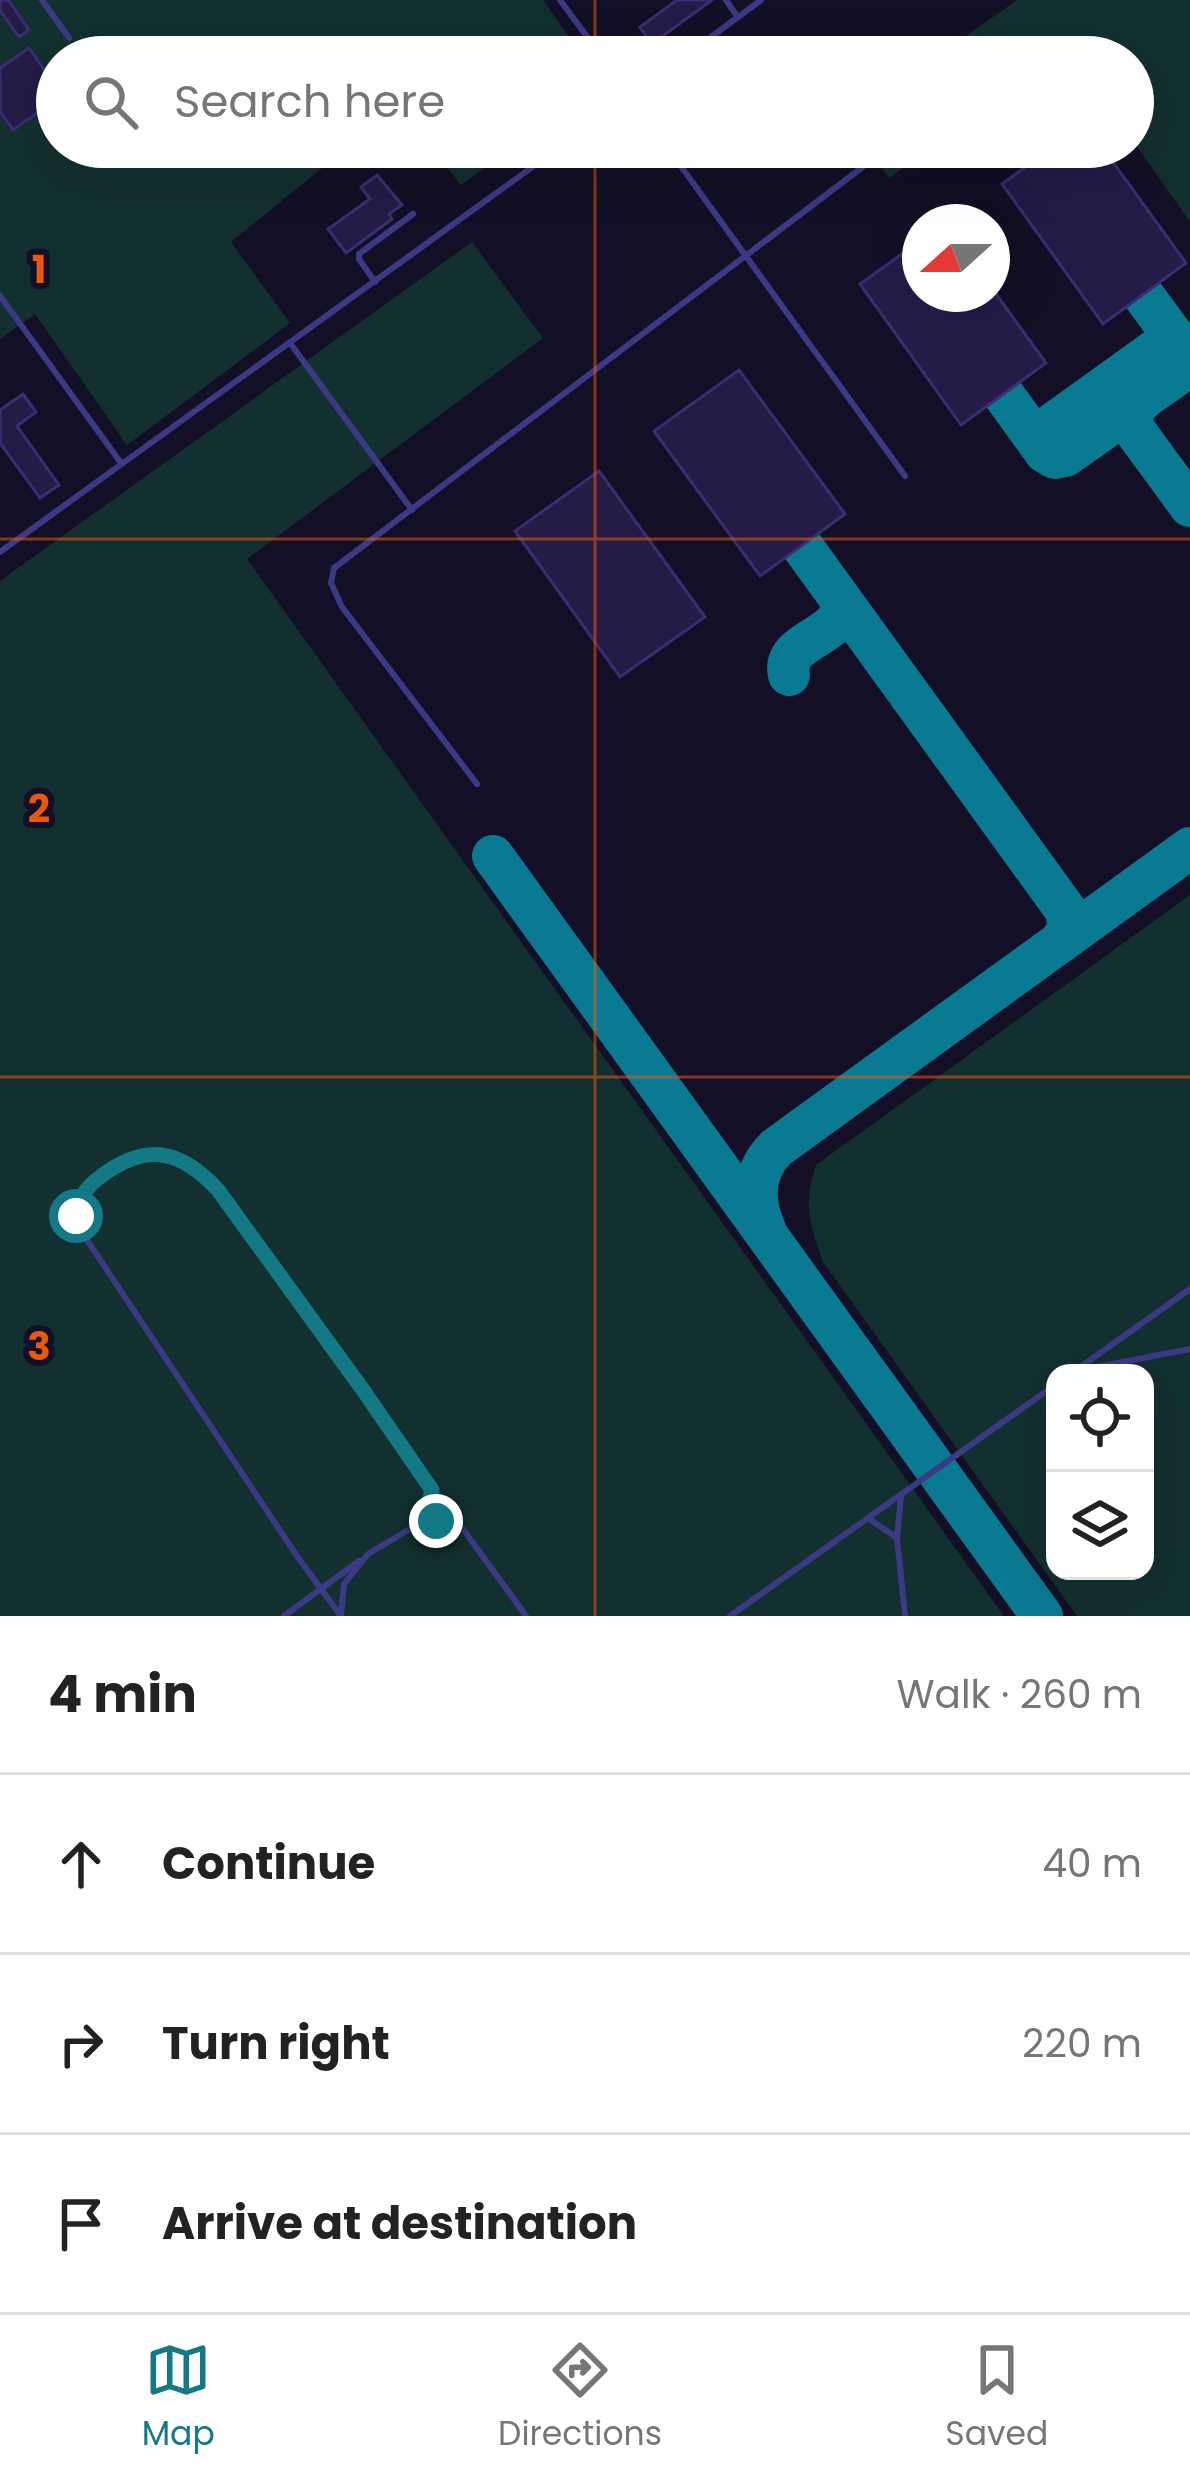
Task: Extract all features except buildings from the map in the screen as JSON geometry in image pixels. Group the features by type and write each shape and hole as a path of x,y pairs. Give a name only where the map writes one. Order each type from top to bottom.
{"lane":[{"path":"42,0 68,36"},
{"path":"560,0 587,36"},
{"path":"726,0 737,16"},
{"path":"711,36 761,0"},
{"path":"0,552 531,168"},
{"path":"682,168 905,476"},
{"path":"477,784 342,608 332,583 334,568 861,168"},
{"path":"375,282 359,254 413,214"},
{"path":"0,296 121,463"},
{"path":"290,344 412,510"},
{"path":"341,1616 80,1228 77,1204 95,1180 123,1161 150,1154 184,1161 218,1190 526,1616"},
{"path":"1084,1364 1190,1289"},
{"path":"1112,1364 1190,1348"},
{"path":"730,1616 1046,1391"},
{"path":"425,1520 432,1490"},
{"path":"902,1495 897,1538 905,1616"},
{"path":"868,1518 897,1538"},
{"path":"284,1616 368,1554 425,1520 458,1525"},
{"path":"341,1616 344,1584 368,1554"}],"green space":[{"path":"0,0 543,0 568,36 36,36 36,168 322,168 231,242 290,323 127,445 35,314 0,339"},
{"path":"1017,0 1190,0 1190,222 1152,168 1154,36 966,36"},
{"path":"448,168 485,168 461,185"},
{"path":"882,168 903,168 889,178"},
{"path":"472,242 543,338 247,559 1004,1616 0,1616 0,581"},
{"path":"1190,895 1190,1616 1077,1616 1051,1580 1154,1580 1154,1364 1046,1364 1046,1573 823,1262 809,1214 816,1165"}],"taxiway":[{"path":"1003,394 1045,452 1055,458 1112,423 1125,421 1133,428 1136,407 1187,361 1143,295"},
{"path":"1045,452 1041,439 1047,428 1161,346 1171,343 1183,349"},
{"path":"1133,428 1190,506"},
{"path":"802,546 1067,912 1068,930 1060,942"},
{"path":"789,675 795,653 835,622 840,600"},
{"path":"765,1229 757,1186 776,1148 1190,848"},
{"path":"493,856 1042,1616"}],"route":[{"path":"76,1216 77,1204 95,1180 134,1156 173,1158 204,1175 432,1490 425,1520 436,1521"}]}
